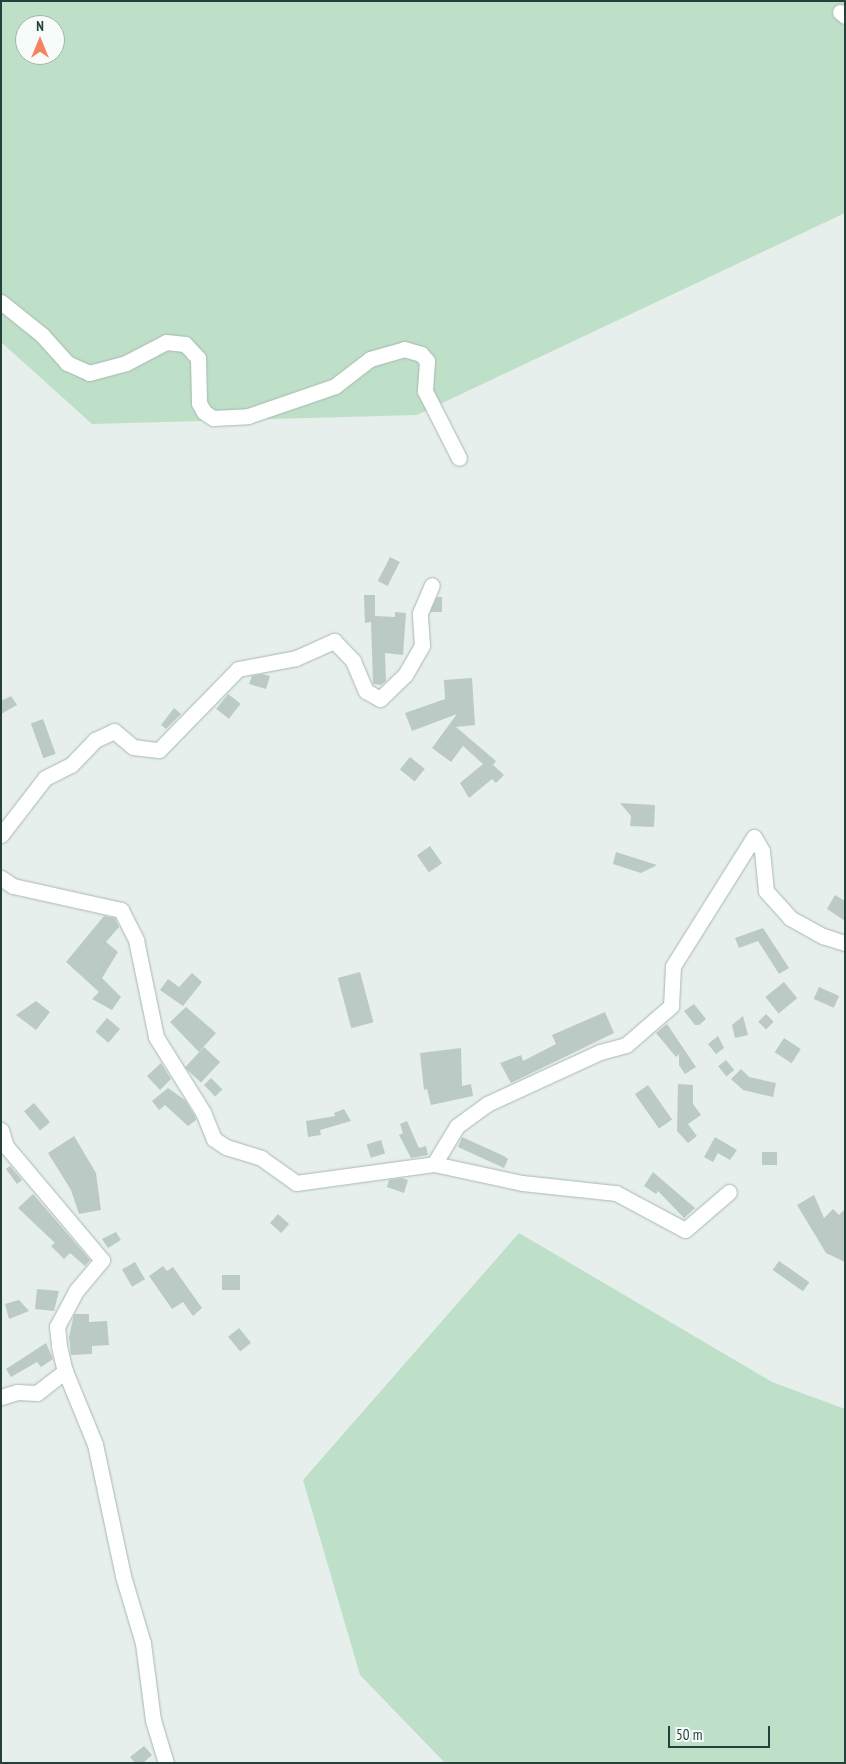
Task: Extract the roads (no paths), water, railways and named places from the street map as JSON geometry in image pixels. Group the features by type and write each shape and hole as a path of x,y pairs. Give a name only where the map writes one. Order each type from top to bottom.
{"street":[{"path":"1,302 42,335 67,363 89,373 126,363 166,342 185,344 198,358 199,403 204,412 213,418 248,416 335,386 370,359 404,349 421,354 427,362 425,391 459,458"},
{"path":"1,835 45,778 71,765 96,740 114,731 133,747 159,750 238,669 296,658 334,641 353,661 366,692 380,699 405,675 422,644 420,614 432,584"},
{"path":"434,1164 457,1126 487,1104 600,1052 626,1045 671,1006 673,966 754,837 762,851 766,891 790,918 823,936 845,943"},
{"path":"1,878 13,886 121,910 136,940 156,1037 203,1112 214,1139 226,1147 261,1158 296,1183 434,1164 522,1184 616,1193 685,1230 729,1192"},
{"path":"1,1130 6,1146 102,1260 76,1291 57,1326 65,1372 95,1444 123,1576 143,1643 153,1720 166,1763"},
{"path":"1,1397 17,1392 37,1393 65,1372"}]}
